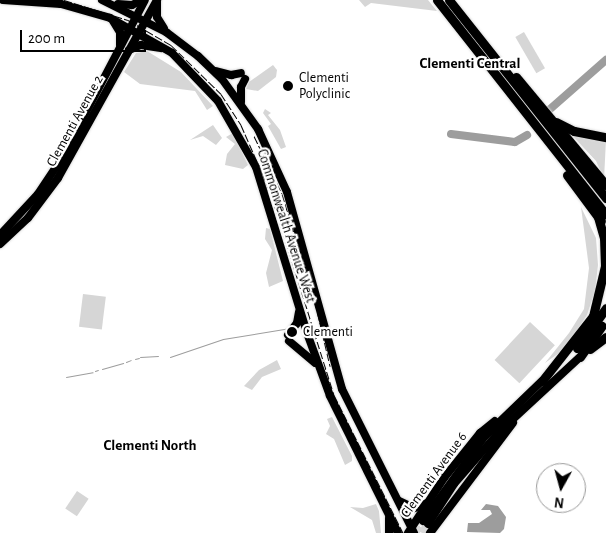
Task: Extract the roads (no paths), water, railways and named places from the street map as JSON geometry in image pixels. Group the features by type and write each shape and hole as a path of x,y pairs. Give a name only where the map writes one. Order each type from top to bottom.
{"highway":[{"path":"437,0 527,115 602,216 606,228"},
{"path":"450,0 606,198"},
{"path":"495,56 501,58 606,185"},
{"path":"554,121 574,131 606,136"},
{"path":"542,381 593,316 606,266 602,216"},
{"path":"542,381 586,338 606,308"},
{"path":"580,357 606,320"},
{"path":"580,357 606,338"}],"main road":[{"name":"Commonwealth Avenue West","path":"3,0 61,4 110,18 138,32 172,53 213,94 253,158 318,366 398,533"},
{"name":"Commonwealth Avenue West","path":"102,0 166,32 212,69 242,105 272,154 286,192 342,389 411,531"},
{"path":"111,3 132,5 144,0"},
{"name":"Clementi Avenue 2","path":"0,244 28,218 58,178 124,49 130,28 144,0"},
{"path":"157,0 157,17 166,32"},
{"name":"Clementi Avenue 2","path":"0,235 38,194 62,158 124,49 138,32 157,0"},
{"path":"110,18 120,32 124,49 147,45 172,53"},
{"path":"212,69 229,75 243,76 240,92 242,105"},
{"path":"299,308 297,323 288,338 318,366"},
{"name":"Clementi Avenue 6","path":"505,414 450,481 425,522 454,484 515,416 580,357"},
{"name":"Clementi Avenue 6","path":"411,531 429,502 476,438 542,381"},
{"name":"Clementi Avenue 6","path":"430,533 511,426 515,416"},
{"path":"397,500 414,508 429,502"},
{"path":"389,515 389,533"},
{"path":"436,533 438,521"}],"waterway":[{"path":"549,110 606,60"},
{"path":"451,134 515,142 527,135"},
{"path":"170,357 223,339 290,328"},
{"path":"140,357 158,356"},
{"path":"135,359 139,358"},
{"path":"126,362 131,360"},
{"path":"102,369 123,363"},
{"path":"66,377 93,372"}],"tunnel":[{"path":"415,533 423,521"},
{"path":"422,533 428,524"}],"railway":[{"path":"64,0 128,20 171,45 221,94 241,125 270,191 334,395 403,533"},
{"path":"254,136 282,194 315,302 330,366"}],"place":[{"name":"Clementi Polyclinic","path":"288,86"},
{"name":"Clementi","path":"292,332"}],"district":[{"name":"Clementi Central","path":"470,64"},
{"name":"Clementi North","path":"150,446"}]}
